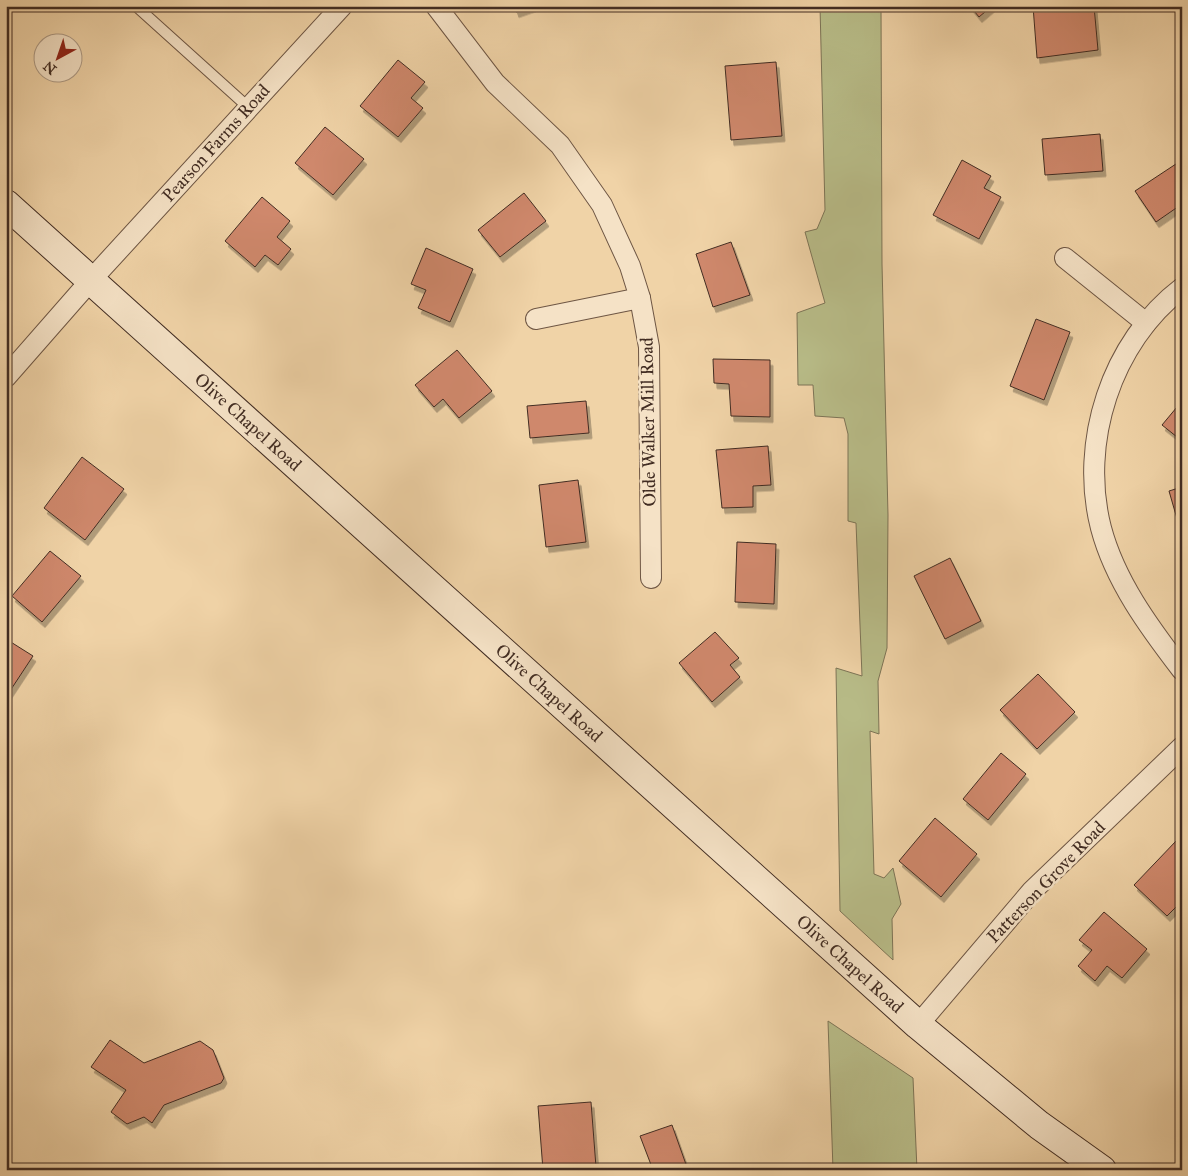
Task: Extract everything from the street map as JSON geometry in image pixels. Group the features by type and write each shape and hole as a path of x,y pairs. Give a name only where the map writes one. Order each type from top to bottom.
{"main road":[{"name":"Olive Chapel Road","path":"6,204 918,1025 1004,1097 1102,1170"}],"street":[{"name":"Pearson Farms Road","path":"6,377 91,280 342,6"},
{"name":"Olde Walker Mill Road","path":"436,6 495,83 560,145 602,205 630,266 640,298 649,347 651,578"},
{"path":"1065,258 1146,323"},
{"path":"1182,288 1146,323 1116,372 1101,414 1094,471 1101,528 1126,587 1144,620 1182,670"},
{"path":"536,320 640,298"},
{"name":"Patterson Grove Road","path":"918,1025 1032,891 1182,747"}],"lane":[{"path":"136,6 248,107"}],"green space":[{"path":"820,6 881,6 882,264 888,515 887,648 878,681 879,734 870,731 874,874 884,878 893,868 901,904 892,919 893,960 840,911 836,668 862,676 856,523 848,521 848,434 844,418 815,416 813,385 798,385 797,313 825,303 805,232 817,229 825,210"},
{"path":"828,1021 913,1078 917,1170 833,1170"}],"building":[{"path":"514,6 533,6 516,12"},
{"path":"970,6 992,6 979,17"},
{"path":"1033,6 1094,6 1098,50 1037,58"},
{"path":"398,60 425,82 411,98 423,108 398,137 360,106"},
{"path":"776,62 782,136 731,140 725,66"},
{"path":"325,127 364,159 333,195 295,163"},
{"path":"1100,134 1103,171 1045,175 1042,139"},
{"path":"962,160 991,176 984,188 1001,197 979,239 933,215"},
{"path":"1182,160 1182,204 1156,222 1135,191"},
{"path":"524,193 546,221 500,257 478,230"},
{"path":"262,197 290,221 277,237 291,249 278,265 265,255 255,267 225,241"},
{"path":"731,242 750,295 713,307 696,254"},
{"path":"426,248 473,269 450,322 418,308 426,290 411,284"},
{"path":"1036,319 1070,332 1044,400 1010,386"},
{"path":"457,350 492,391 459,418 443,399 434,407 415,385"},
{"path":"713,359 770,360 770,417 731,416 729,384 714,383"},
{"path":"586,401 589,433 530,438 527,406"},
{"path":"1182,401 1182,441 1162,425"},
{"path":"768,446 771,485 753,486 753,507 722,508 716,450"},
{"path":"82,457 124,489 85,540 44,508"},
{"path":"578,480 586,542 546,547 539,485"},
{"path":"1182,487 1182,536 1169,491"},
{"path":"737,542 776,544 774,604 735,602"},
{"path":"50,551 81,576 42,622 12,596"},
{"path":"950,558 981,621 945,639 914,576"},
{"path":"715,632 739,658 730,665 740,677 712,702 679,663"},
{"path":"6,639 33,656 6,697"},
{"path":"1038,674 1075,712 1037,749 1000,710"},
{"path":"1001,753 1026,774 988,820 963,799"},
{"path":"935,818 977,854 941,897 899,861"},
{"path":"1177,840 1182,844 1182,901 1167,916 1134,885"},
{"path":"1104,912 1147,949 1122,978 1107,966 1095,981 1078,966 1092,950 1079,940"},
{"path":"110,1040 144,1063 200,1041 213,1050 224,1078 221,1083 164,1105 152,1123 144,1117 127,1124 111,1112 126,1090 91,1067"},
{"path":"591,1102 596,1167 543,1170 538,1106"},
{"path":"672,1125 688,1170 653,1170 640,1136"}]}
